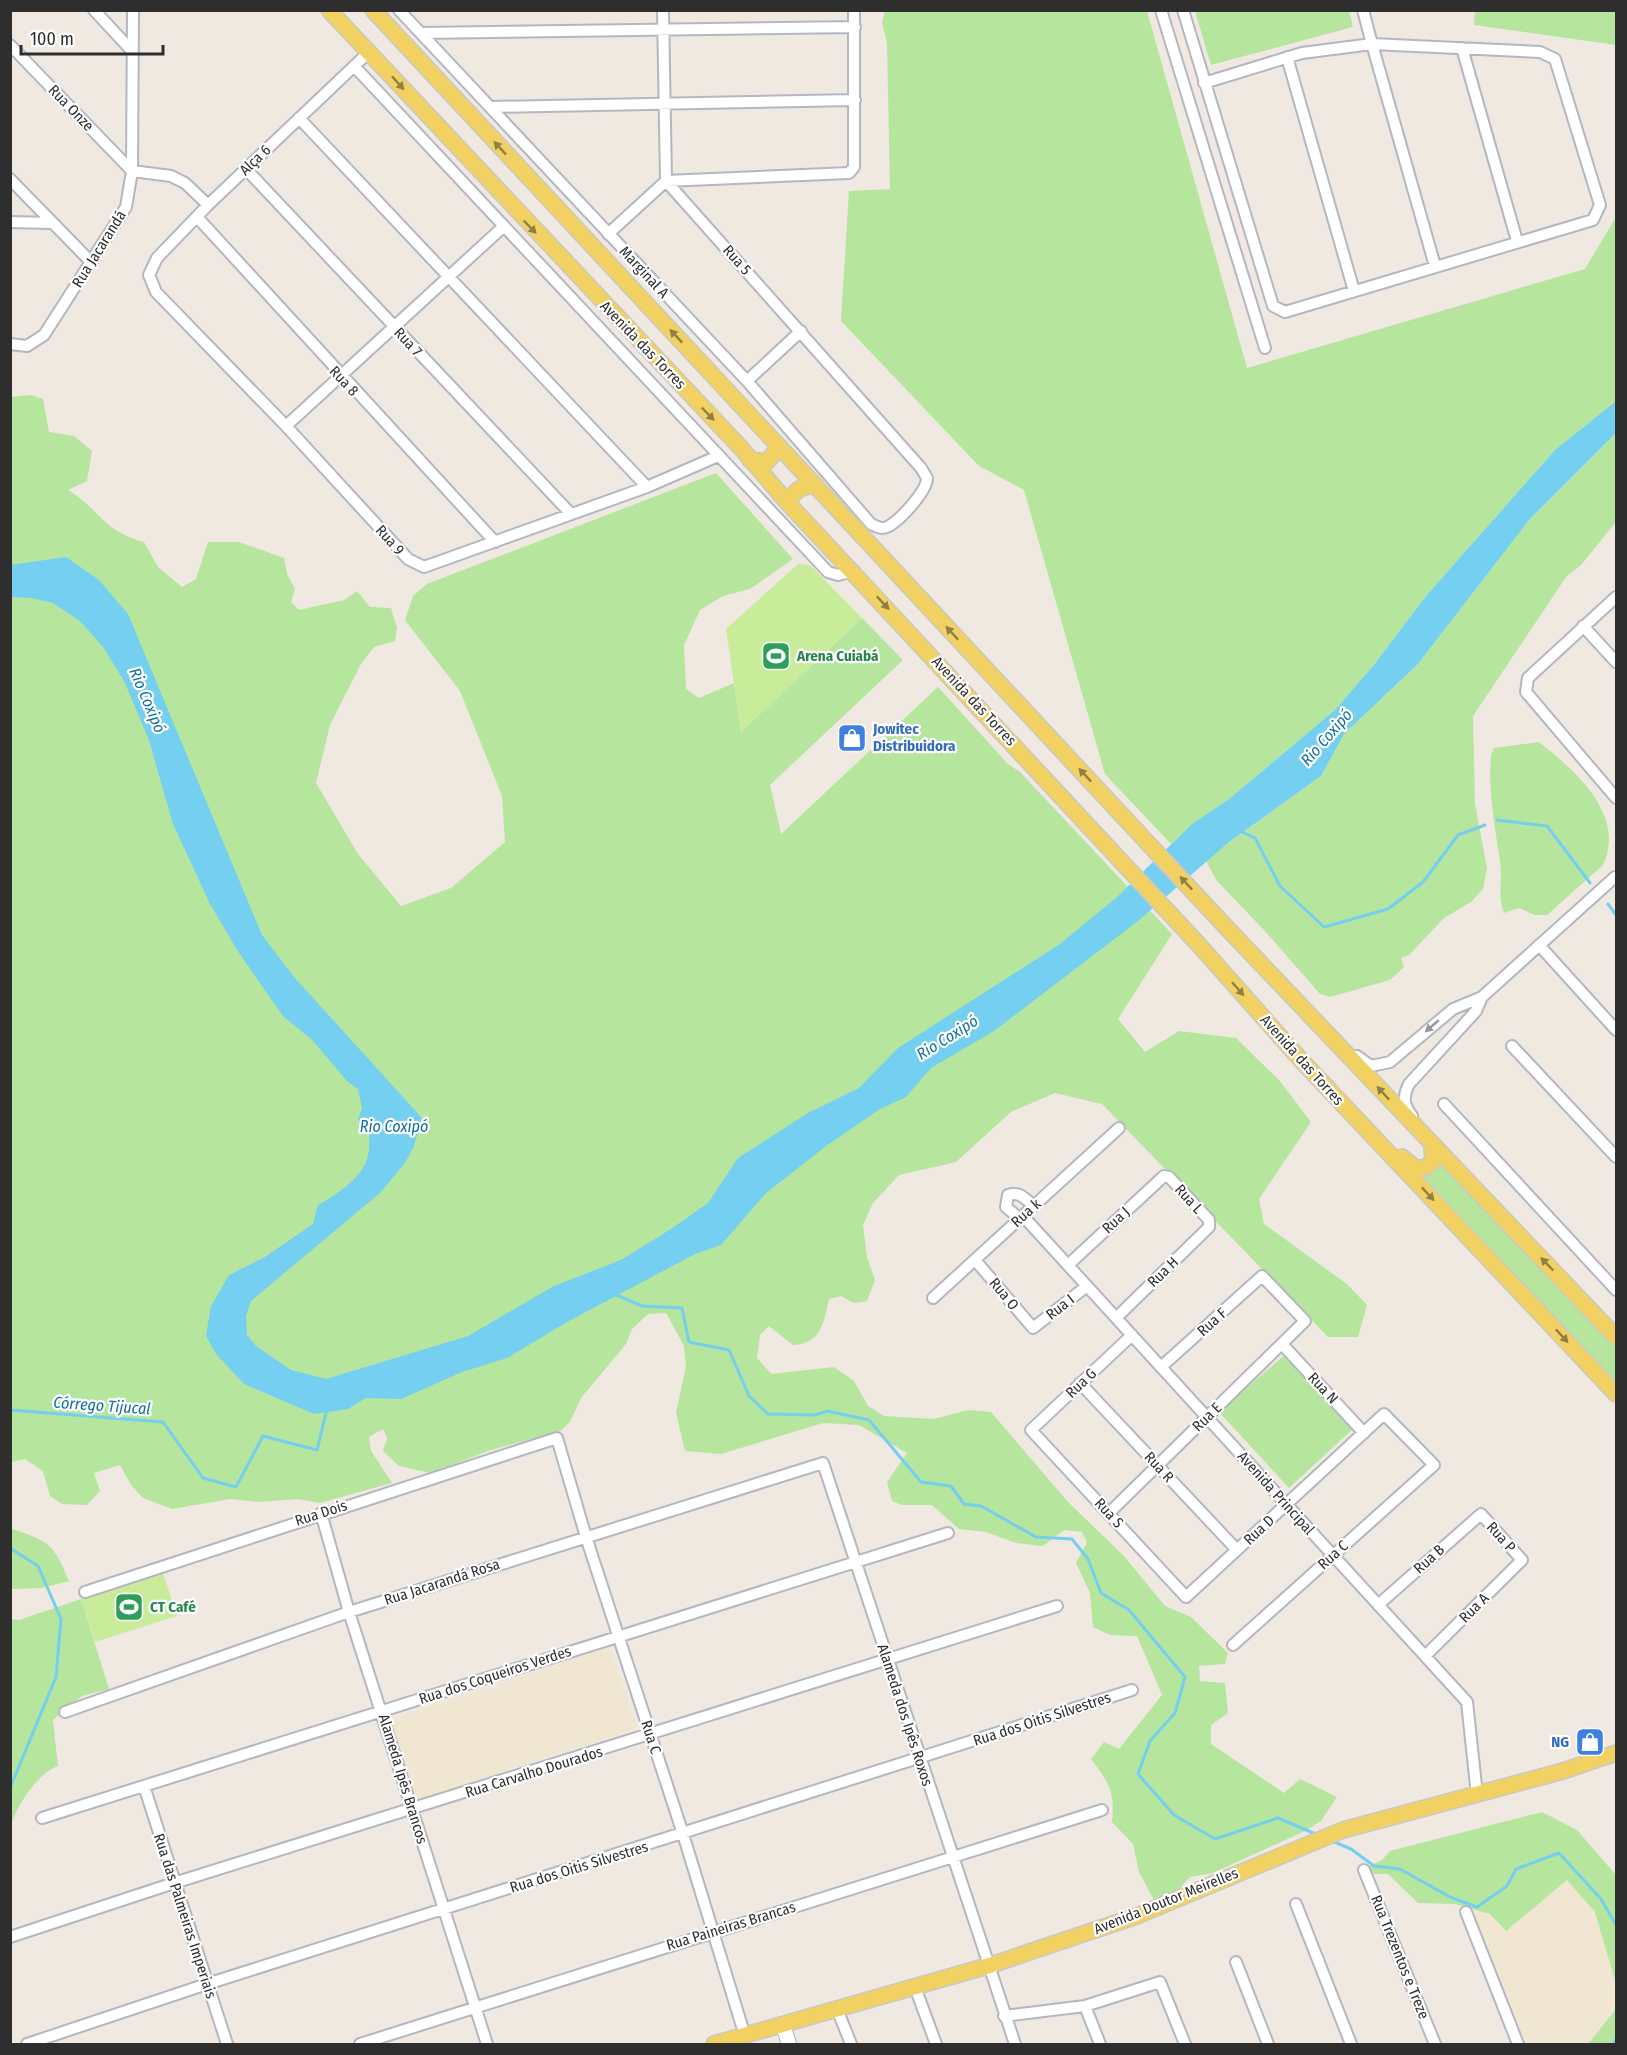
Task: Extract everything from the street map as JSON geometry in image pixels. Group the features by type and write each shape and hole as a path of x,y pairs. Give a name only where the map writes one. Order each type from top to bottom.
{"main road":[{"name":"Avenida das Torres","path":"329,10 370,51 520,217 854,571 1200,945 1300,1059 1617,1394"},
{"name":"Avenida das Torres","path":"373,10 1225,926 1432,1146 1617,1337"},
{"path":"750,460 767,462 779,447"},
{"path":"786,501 794,493 814,484"},
{"path":"1300,1059 1347,1099 1407,1162 1417,1169 1426,1167 1433,1161 1432,1146"},
{"name":"Avenida Doutor Meirelles","path":"714,2044 990,1965 1134,1917 1343,1830 1563,1772 1617,1754"}],"street":[{"path":"94,10 132,51"},
{"name":"Rua Jacarandá","path":"10,344 27,346 44,335 126,207 132,171 133,10"},
{"name":"Marginal A","path":"399,10 747,381 871,524 880,528 888,527"},
{"path":"663,10 666,181"},
{"path":"608,234 666,181 849,173 854,167 854,10"},
{"path":"1161,10 1265,348"},
{"path":"1183,10 1204,83 1273,306 1286,312 1593,220 1600,205 1555,59 1540,52 1371,44 1302,53 1204,83"},
{"path":"1363,10 1436,266"},
{"path":"421,33 855,27"},
{"name":"Rua Onze","path":"10,45 132,171"},
{"path":"1462,48 1517,241"},
{"name":"Alça 6","path":"149,275 157,258 208,205 370,51"},
{"path":"1287,57 1354,291"},
{"path":"354,66 828,572 838,575 854,571"},
{"path":"490,107 855,100"},
{"path":"299,117 647,488"},
{"name":"Rua 7","path":"246,169 570,514"},
{"path":"132,171 171,176 185,183 208,205"},
{"path":"10,179 92,263"},
{"name":"Rua 5","path":"666,181 921,468 927,478 924,491 888,527"},
{"name":"Rua 8","path":"197,217 340,376 495,542"},
{"path":"10,222 51,223"},
{"path":"286,426 504,226"},
{"name":"Rua 9","path":"149,275 156,292 286,426 408,559 417,565 432,567 570,514 647,488 718,456"},
{"path":"747,381 801,331"},
{"path":"1617,597 1528,678 1526,692 1617,798"},
{"path":"1583,626 1617,662"},
{"path":"1321,1028 1364,1063 1371,1066 1387,1064 1453,1009 1482,997 1616,876"},
{"path":"1539,945 1617,1030"},
{"path":"1432,1146 1426,1131 1406,1108 1405,1092 1419,1071 1476,1011 1482,997"},
{"path":"1512,1046 1617,1157"},
{"path":"1444,1104 1617,1290"},
{"name":"Rua k","path":"933,1298 1119,1128"},
{"name":"Rua L","path":"1164,1176 1169,1177 1209,1220 1209,1227"},
{"name":"Rua J","path":"1068,1265 1164,1176"},
{"name":"Avenida Principal","path":"1034,1206 1021,1195 1015,1193 1008,1195 1006,1207 1021,1217 1068,1265 1467,1702 1477,1795"},
{"name":"Rua H","path":"1116,1318 1209,1227"},
{"name":"Rua O","path":"975,1260 1033,1328"},
{"name":"Rua F","path":"1161,1367 1262,1276 1305,1321"},
{"name":"Rua I","path":"1033,1328 1087,1286"},
{"name":"Rua E","path":"1109,1513 1305,1321"},
{"name":"Rua G","path":"1031,1430 1132,1335"},
{"name":"Rua N","path":"1282,1344 1364,1432"},
{"name":"Rua R","path":"1080,1383 1237,1550"},
{"name":"Rua D","path":"1186,1597 1384,1414 1434,1465"},
{"name":"Rua S","path":"1031,1430 1186,1597"},
{"name":"Rua C","path":"557,1438 586,1537 683,1834 745,2036"},
{"name":"Rua Dois","path":"86,1592 321,1513 557,1438"},
{"name":"Rua Jacarandá Rosa","path":"65,1712 349,1612 823,1463"},
{"name":"Alameda dos Ipês Roxos","path":"823,1463 889,1660 919,1759 990,1965 1004,2016 1016,2044"},
{"name":"Rua C","path":"1233,1645 1434,1465"},
{"name":"Alameda Ipês Brancos","path":"321,1513 349,1612 487,2044"},
{"name":"Rua P","path":"1481,1514 1522,1560"},
{"name":"Rua B","path":"1378,1605 1481,1514"},
{"name":"Rua dos Coqueiros Verdes","path":"42,1818 854,1560 948,1533"},
{"name":"Rua A","path":"1425,1656 1522,1560"},
{"name":"Rua Carvalho Dourados","path":"10,1937 174,1883 651,1736 1056,1606"},
{"name":"Rua dos Oitis Silvestres","path":"27,2044 207,1984 1132,1690"},
{"name":"Rua das Palmeiras Imperiais","path":"144,1786 226,2044"},
{"name":"Rua Paineiras Brancas","path":"360,2044 1102,1810"},
{"name":"Rua Trezentos e Treze","path":"1364,1870 1435,2044"},
{"path":"1296,1904 1352,2044"},
{"path":"1466,1912 1518,2044"},
{"path":"1236,1962 1268,2044"},
{"path":"1004,2016 1085,2006 1160,1982 1185,2044"},
{"path":"915,1987 936,2044"},
{"path":"1085,2006 1100,2044"},
{"path":"837,2010 850,2044"},
{"path":"783,2025 789,2044"}],"shaded area":[{"path":"610,1647 637,1728 416,1800 389,1720"},
{"path":"1562,1864 1616,1941 1616,2018 1597,2044 1523,2044 1473,1914"}],"green space":[{"path":"885,11 1147,11 1247,368 1585,269 1616,217 1616,401 1555,450 1426,596 1373,666 1335,710 1229,799 1192,824 1171,844 1105,774 1024,490 979,466 841,321 849,191 890,189 887,43 882,22"},
{"path":"1195,11 1349,11 1353,27 1211,65"},
{"path":"1475,11 1616,11 1616,45 1474,25"},
{"path":"31,395 43,399 49,432 74,436 92,451 87,481 68,490 110,526 144,542 158,567 182,587 196,579 208,542 239,542 284,558 287,574 295,589 291,602 299,610 344,600 357,591 370,607 391,608 397,628 395,641 374,647 361,664 330,725 316,783 358,854 401,906 451,888 505,842 502,796 460,691 405,620 413,596 427,584 716,473 793,559 750,589 723,596 700,610 684,645 686,689 699,698 734,683 741,732 862,618 903,660 770,785 781,834 938,687 1008,764 1020,772 1172,934 1118,1019 1145,1052 1179,1031 1236,1038 1279,1080 1311,1122 1259,1199 1264,1224 1348,1285 1367,1305 1358,1337 1328,1337 1102,1104 1055,1093 1011,1112 956,1162 899,1175 873,1203 863,1225 867,1257 875,1280 867,1301 854,1303 841,1296 829,1299 820,1330 810,1341 802,1344 793,1345 769,1326 760,1335 757,1358 771,1374 834,1367 854,1381 868,1406 884,1416 934,1419 968,1410 991,1412 1068,1502 1124,1556 1165,1606 1191,1617 1228,1653 1225,1664 1199,1666 1200,1681 1225,1683 1228,1713 1211,1725 1211,1744 1284,1793 1300,1779 1337,1797 1321,1821 1305,1831 1213,1873 1190,1877 1176,1892 1154,1900 1139,1872 1133,1844 1112,1822 1113,1803 1109,1788 1091,1759 1104,1742 1119,1749 1162,1695 1137,1636 1110,1635 1093,1627 1090,1593 1076,1563 1087,1542 1082,1532 1064,1530 1043,1546 1016,1543 986,1532 959,1529 932,1505 902,1505 892,1501 887,1482 907,1453 859,1425 823,1423 721,1454 685,1451 676,1413 686,1366 684,1346 666,1313 648,1314 632,1329 626,1344 581,1398 570,1422 560,1431 491,1450 430,1473 399,1466 383,1451 387,1438 383,1429 369,1437 371,1451 392,1483 320,1503 298,1499 258,1502 230,1499 172,1509 143,1498 131,1485 120,1465 94,1473 100,1491 87,1505 62,1504 50,1496 43,1471 25,1459 11,1462 11,397"},
{"path":"1616,433 1616,522 1581,565 1566,577 1473,716 1475,804 1487,868 1483,889 1471,902 1444,918 1409,955 1401,958 1404,967 1390,980 1330,997 1320,994 1217,881 1206,861 1321,776 1344,734 1418,664 1529,520"},
{"name":"Arena Cuiabá","path":"798,564 810,565 862,618 741,732 726,629"},
{"path":"1539,742 1567,765 1593,795 1608,828 1609,846 1603,865 1547,915 1535,915 1519,908 1504,913 1501,900 1501,869 1491,796 1491,755 1494,748"},
{"path":"1440,1162 1616,1348 1616,1383 1420,1173"},
{"path":"1286,1354 1356,1426 1289,1488 1219,1412"},
{"path":"10,1528 42,1541 54,1551 69,1581 42,1588 11,1589"},
{"name":"CT Café","path":"163,1573 177,1616 95,1642 81,1599"},
{"path":"81,1599 109,1689 82,1696 53,1720 58,1766 36,1782 18,1807 11,1824 11,1619 19,1620"},
{"path":"1542,1812 1577,1830 1616,1875 1616,1984 1595,1912 1567,1880 1506,1931 1490,1914 1455,1904 1418,1903 1388,1874 1369,1874 1367,1867 1382,1860 1390,1851"},
{"path":"1616,2009 1616,2044 1588,2044"}],"water":[{"name":"Rio Coxipó","path":"1616,401 1616,433 1529,520 1418,664 1344,734 1321,776 1229,842 1138,921 994,1031 931,1068 906,1097 880,1109 826,1146 766,1193 721,1245 695,1254 567,1322 507,1358 462,1372 401,1399 366,1398 348,1409 314,1414 244,1384 216,1354 206,1336 211,1306 229,1275 265,1257 313,1224 318,1205 355,1178 366,1163 369,1152 369,1131 358,1120 362,1108 358,1089 347,1081 312,1040 283,1016 239,953 210,904 173,824 149,740 124,681 103,647 80,621 53,603 31,598 11,597 10,565 66,557 99,580 128,614 262,935 294,977 422,1118 414,1146 405,1163 381,1192 251,1301 246,1316 247,1335 256,1346 291,1370 326,1379 468,1336 554,1286 621,1260 708,1203 738,1158 808,1113 859,1088 898,1048 1060,944 1116,898 1192,824 1229,799 1335,710 1373,666 1426,596 1555,450"}],"waterway":[{"path":"1497,820 1547,826 1590,883"},
{"path":"1240,831 1255,838 1280,886 1324,927 1388,909 1423,882 1458,835 1485,825"},
{"path":"1608,904 1616,915"},
{"path":"614,1294 642,1306 682,1308 689,1342 729,1350 749,1396 768,1414 815,1415 828,1411 869,1420 921,1482 951,1486 964,1504 981,1506 1036,1537 1072,1539 1088,1559 1101,1593 1129,1610 1185,1677 1175,1713 1150,1741 1138,1774 1174,1815 1215,1839 1278,1818 1318,1835"},
{"name":"Córrego Tijucal","path":"10,1410 163,1422 203,1478 236,1487 263,1436 317,1450 327,1409"},
{"name":"Córrego Tijucal","path":"10,1548 38,1566 61,1619 56,1677 10,1788"},
{"path":"1332,1841 1351,1849 1374,1866 1400,1869 1450,1897 1477,1907 1507,1886 1516,1869 1559,1853 1601,1899 1616,1925"},
{"path":"1613,2044 1616,2039"}],"place":[{"name":"Arena Cuiabá","path":"776,656"},
{"name":"Jowitec Distribuidora","path":"852,738"},
{"name":"CT Café","path":"129,1607"},
{"name":"NG","path":"1590,1742"}]}
